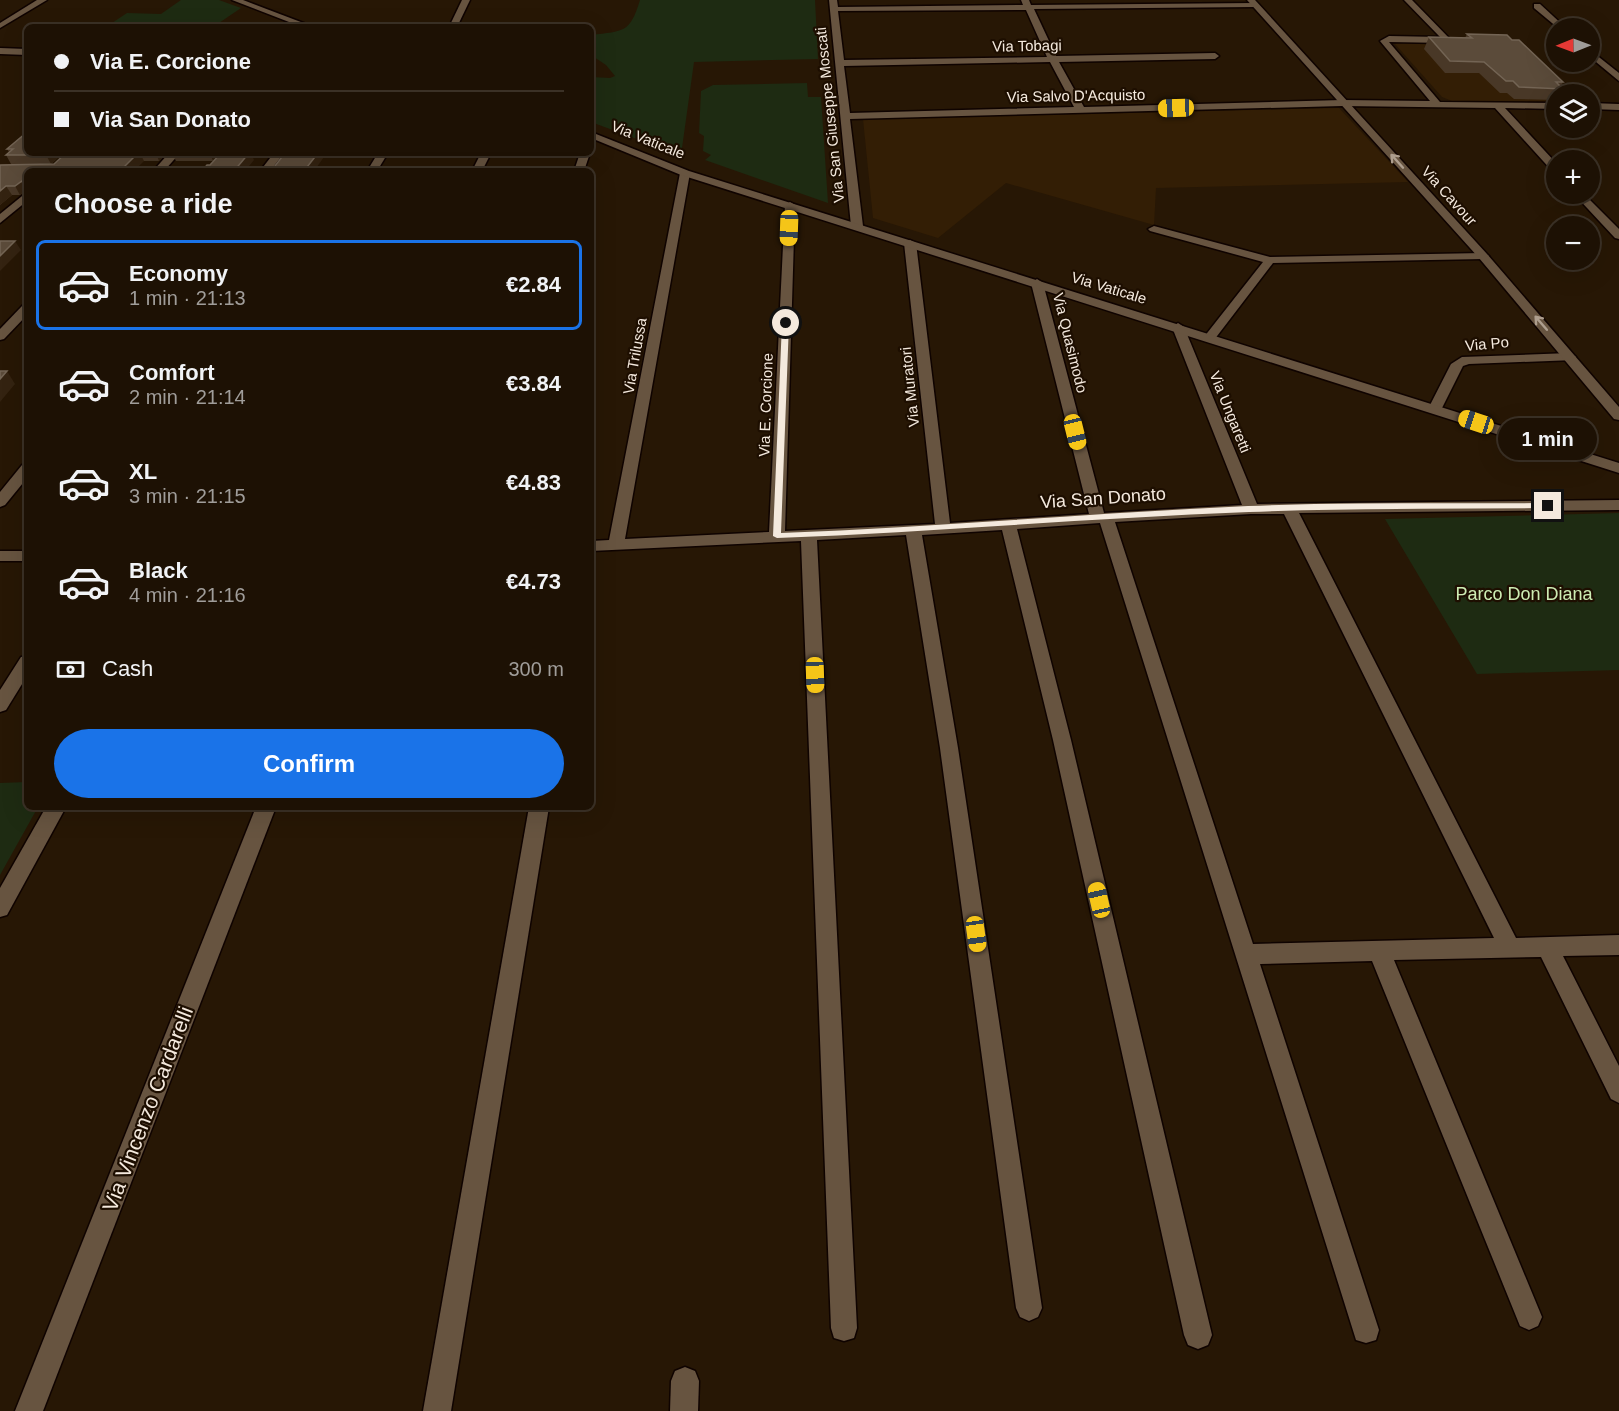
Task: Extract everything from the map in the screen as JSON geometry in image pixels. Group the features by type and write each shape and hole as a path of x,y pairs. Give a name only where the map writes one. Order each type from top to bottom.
{"street":[{"path":"0,26 44,0"},
{"path":"236,0 302,24"},
{"path":"454,24 466,0"},
{"path":"1408,0 1447,40 1389,39 1384,41 1436,103"},
{"path":"834,4 1253,2"},
{"name":"Via Cavour","path":"1253,2 1342,104 1483,256 1619,416"},
{"path":"1026,3 1081,111"},
{"name":"Via San Giuseppe Moscati","path":"834,4 857,226"},
{"path":"1537,6 1551,18"},
{"path":"0,51 24,52"},
{"name":"Via Tobagi","path":"839,63 1215,56"},
{"path":"1600,62 1619,78"},
{"name":"Via Salvo D'Acquisto","path":"846,116 1342,104 1436,103 1546,106"},
{"path":"1497,105 1546,158"},
{"path":"1600,106 1619,107"},
{"name":"Via Vaticale","path":"594,137 685,172 1619,468"},
{"path":"161,168 172,156"},
{"path":"266,168 276,156"},
{"name":"Via Trilussa","path":"616,546 685,172"},
{"path":"0,220 24,198"},
{"path":"1589,204 1619,236"},
{"name":"Via E. Corcione","path":"777,536 790,205"},
{"path":"1154,229 1270,260 1483,256"},
{"name":"Via Muratori","path":"910,243 943,528"},
{"path":"1210,337 1270,260"},
{"name":"Via Quasimodo","path":"1037,283 1101,517 1248,954 1366,1330"},
{"path":"0,336 24,311"},
{"name":"Via Ungaretti","path":"1178,327 1251,509"},
{"name":"Via Po","path":"1435,409 1458,364 1467,360 1570,357"},
{"path":"0,502 24,472"},
{"name":"Via San Donato","path":"594,546 913,530 1251,509 1619,505"},
{"path":"1289,509 1510,948"},
{"path":"1008,524 1062,740 1198,1335"},
{"path":"913,530 949,747 1029,1308"},
{"path":"809,535 844,1328"},
{"path":"0,556 24,556"},
{"path":"0,705 24,667"},
{"path":"0,908 54,810"},
{"name":"Via Vincenzo Cardarelli","path":"30,1411 265,810"},
{"path":"437,1411 538,810"},
{"path":"1248,954 1619,945"},
{"path":"1547,947 1619,1091"},
{"path":"1379,951 1529,1317"},
{"path":"684,1411 685,1381"}],"shaded area":[{"path":"1399,42 1520,44 1546,69 1546,72 1550,72 1562,84 1546,84 1546,102 1452,101 1442,97 1395,44"},
{"path":"1339,108 1408,182 1156,188 1154,225 1006,183 938,238 873,218 863,119"}],"green space":[{"path":"181,0 219,0 241,8 217,24 110,24 127,13 161,14"},
{"path":"640,0 815,0 818,59 694,62 682,148 678,153 672,152 594,123 594,77 615,76 606,65 594,57 594,35 624,28 629,25"},
{"path":"807,83 808,97 821,97 828,203 705,160 711,155 703,151 704,136 699,133 701,91 713,85"},
{"name":"Parco Don Diana","path":"1619,513 1619,670 1477,674 1385,519"},
{"path":"24,782 24,810 36,810 0,875 0,783"}],"building":[{"path":"1467,34 1507,35 1512,40 1519,40 1546,66 1546,72 1553,72 1563,82 1546,84 1546,88 1519,87 1513,81 1506,81 1484,62 1450,61 1429,37 1472,38"},
{"path":"24,135 24,155 6,155 13,149 7,149"},
{"path":"63,156 135,156 123,168 24,168 24,186 22,181 15,186 6,186 0,191 0,165 54,164"},
{"path":"218,156 246,156 236,168 204,168"},
{"path":"283,156 316,156 306,168 273,168"},
{"path":"0,241 15,241 0,256"},
{"path":"0,371 7,371 0,379"}],"route":[{"path":"786,323 777,536 1251,509 1548,506"}]}
